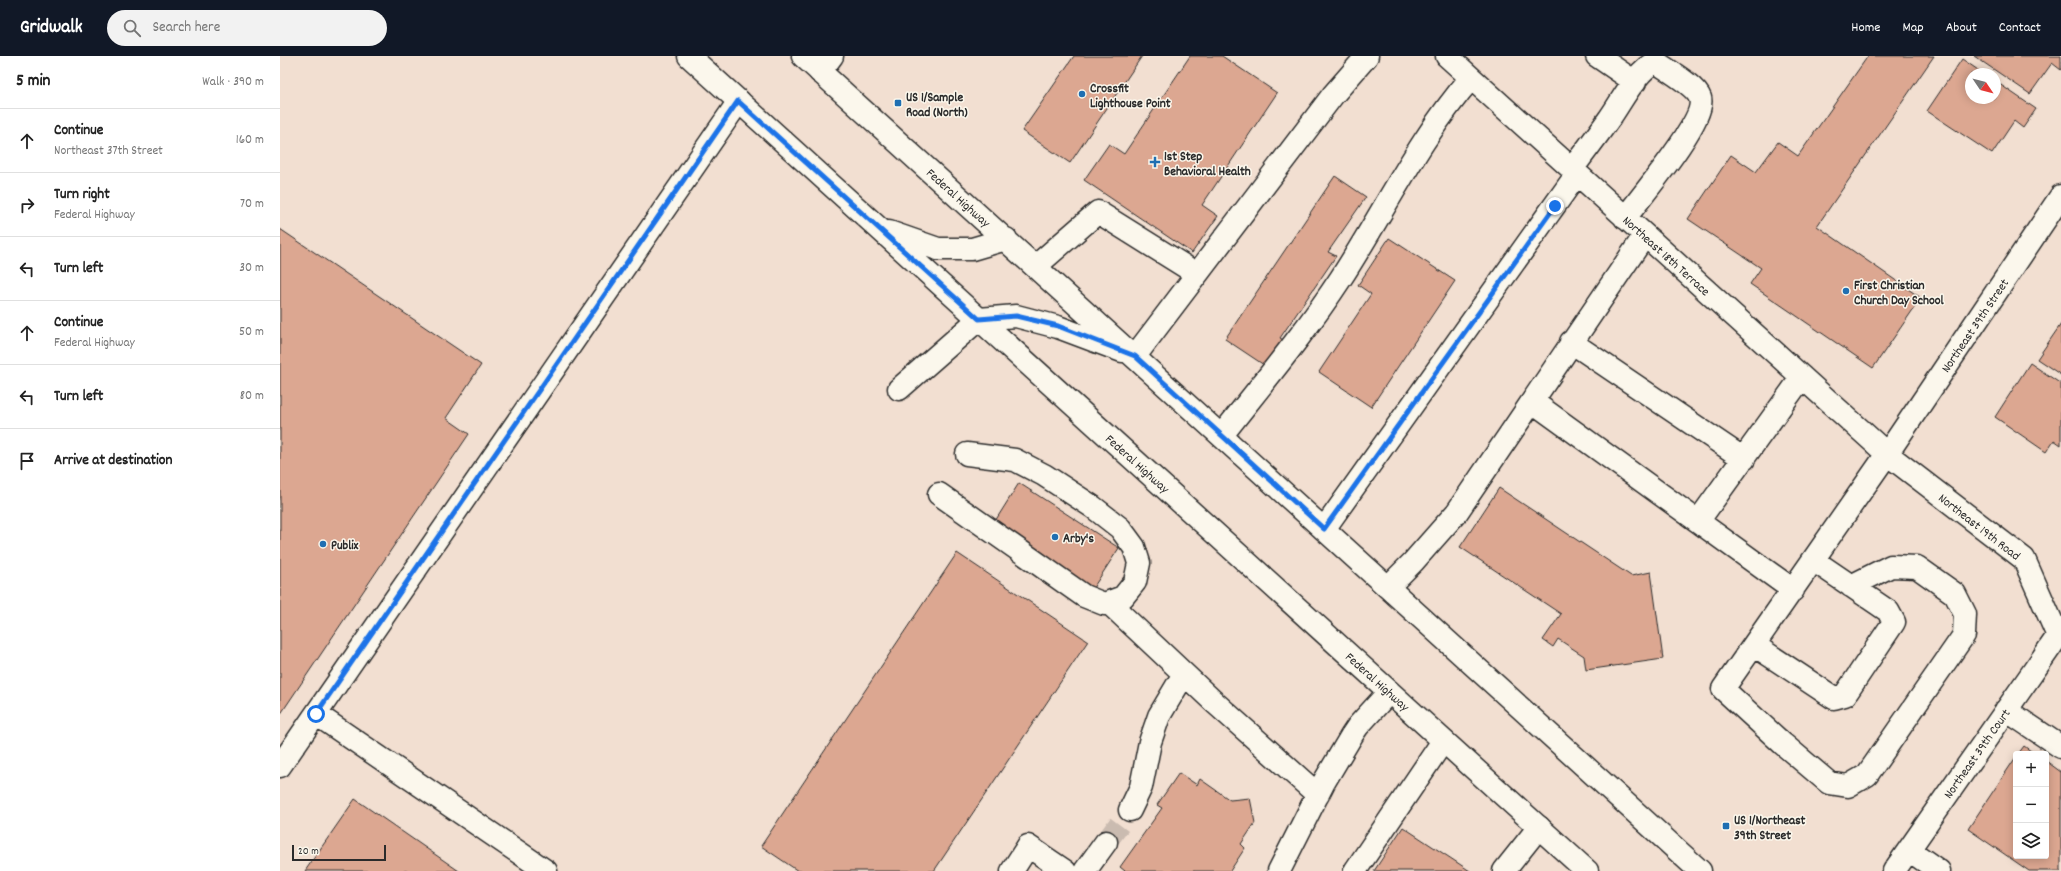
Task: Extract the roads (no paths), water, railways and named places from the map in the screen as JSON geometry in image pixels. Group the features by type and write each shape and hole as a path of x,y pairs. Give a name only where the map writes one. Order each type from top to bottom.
{"main road":[{"name":"Federal Highway","path":"689,56 1587,871"},
{"name":"Federal Highway","path":"803,56 826,64 1006,239 1700,871"},
{"path":"899,389 979,319 1016,316 1058,326 1135,356 1333,95 1367,56"},
{"name":"Northeast 18th Terrace","path":"1447,56 1887,454"},
{"path":"1597,56 1635,82"},
{"path":"1324,529 1574,172 1642,72 1653,60 1681,78 1699,96 1701,105 1697,118 1671,158 1625,218"},
{"path":"1222,435 1274,370 1340,279 1448,105 1471,78"},
{"path":"280,766 738,101"},
{"name":"Northeast 39th Street","path":"1851,586 1891,566 1917,567 1955,594 1965,614 1964,635 1867,775 1848,786 1829,783 1783,744 1723,689 1887,454 2061,196"},
{"path":"1036,266 1098,212 1198,274"},
{"path":"880,230 938,249 972,249 1006,239"},
{"path":"1388,587 1413,562 1457,512 1645,235"},
{"path":"1572,342 1744,459"},
{"path":"1699,520 1802,377"},
{"path":"1533,402 1699,520 1792,590"},
{"path":"939,494 1084,596 1104,604 1109,603 1123,597 1135,582 1139,563 1134,547 1120,528 1050,479 1015,460 967,454"},
{"name":"Northeast 19th Road","path":"1887,454 2024,559 2060,636"},
{"path":"1754,644 1834,698 1845,695 1894,622 1888,611 1814,560"},
{"path":"1109,603 1184,674 1318,795"},
{"name":"Northeast 39th Court","path":"1894,871 2006,710 2060,636"},
{"path":"1130,810 1141,786 1150,742 1159,716 1184,674"},
{"path":"1278,871 1318,795 1358,726 1389,692"},
{"path":"2006,710 2061,747"},
{"path":"316,714 546,871"},
{"path":"1355,871 1443,741"},
{"path":"1504,871 1539,827"},
{"path":"1085,871 1106,842"},
{"path":"1012,871 1028,846 1065,871"},
{"path":"1909,850 1939,871"}],"tunnel":[{"path":"1106,842 1130,810"}],"place":[{"name":"Crossfit Lighthouse Point","path":"1082,94"},
{"name":"US 1/Sample Road (North)","path":"898,103"},
{"name":"1st Step Behavioral Health","path":"1155,162"},
{"name":"First Christian Church Day School","path":"1846,291"},
{"name":"Arby's","path":"1055,537"},
{"name":"Publix","path":"323,544"},
{"name":"US 1/Northeast 39th Street","path":"1726,826"}]}
